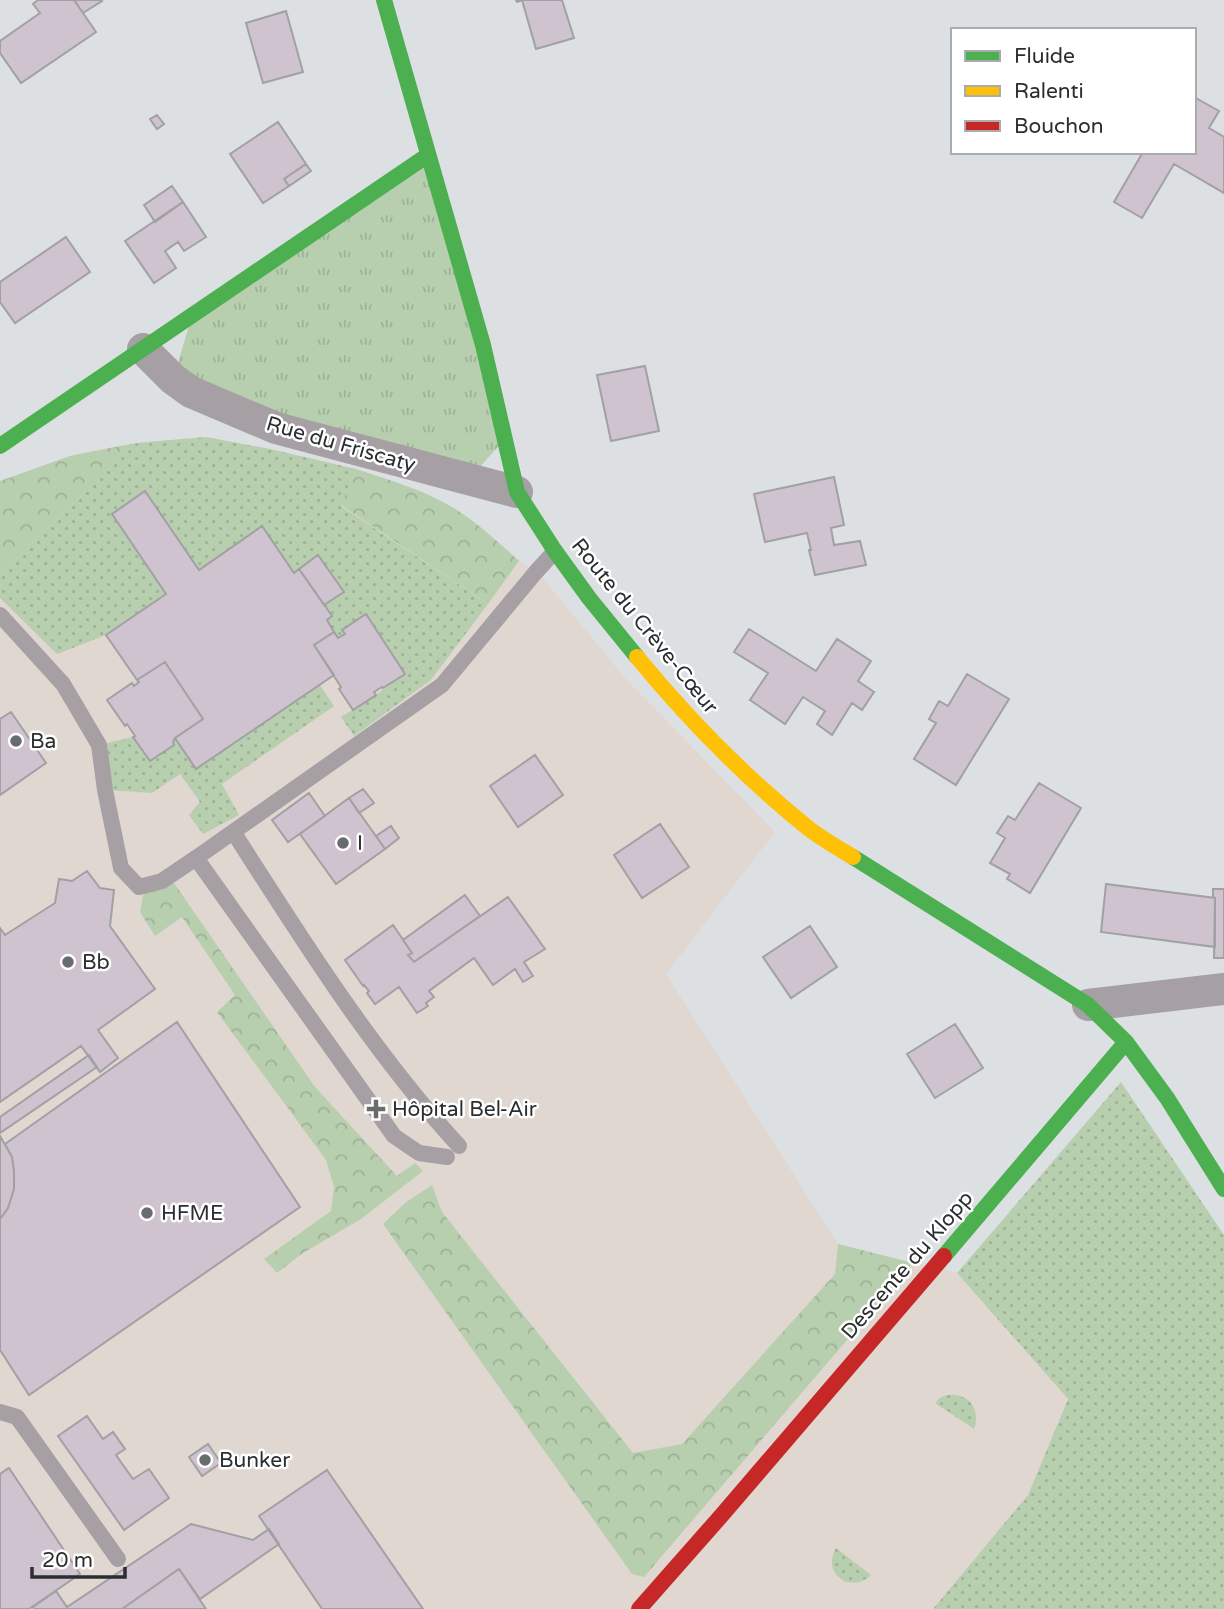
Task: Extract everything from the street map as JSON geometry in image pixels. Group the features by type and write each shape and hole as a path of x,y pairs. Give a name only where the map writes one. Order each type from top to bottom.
{"street":[{"name":"Route du Crève-Cœur","path":"384,0 483,345 517,492 555,551 589,598 660,685 732,761 810,830 1088,1005 1126,1042 1167,1098 1224,1189"},
{"path":"0,446 428,155"},
{"name":"Rue du Friscaty","path":"143,349 173,379 191,392 276,428 517,492"},
{"path":"1088,1005 1224,989"},
{"name":"Descente du Klopp","path":"639,1609 1126,1042"}],"lane":[{"path":"0,615 63,684 99,745 121,868 139,887 162,881 234,833 442,685 555,551"},
{"path":"196,858 394,1136 419,1153 453,1151 432,1117 333,984 234,833"},
{"path":"0,1412 17,1417 118,1559"}],"shaded area":[{"name":"Hôpital Bel-Air","path":"206,437 356,469 419,490 452,507 547,583 625,678 775,832 666,974 838,1244 957,1273 1068,1398 1028,1495 933,1609 0,1609 0,481 70,456 100,449"}],"green space":[{"path":"428,155 505,439 469,479 173,379 192,316"},
{"path":"206,437 356,469 341,506 488,604 431,680 354,736 341,717 404,674 343,630 345,634 338,638 327,620 324,605 344,591 318,555 294,573 262,526 199,570 144,492 112,515 166,594 106,635 57,654 0,598 0,574 136,443"},
{"path":"136,443 0,574 0,481 70,456"},
{"path":"356,469 417,490 452,507 478,525 519,561 488,604 341,505"},
{"path":"320,685 334,706 222,784 239,815 203,834 189,815 200,802 180,774 152,793 105,790 99,745 133,737 150,761 174,745 175,738 196,769"},
{"path":"174,883 315,1087 397,1176 415,1163 423,1171 361,1219 303,1253 277,1273 264,1259 331,1211 334,1187 326,1160 217,1012 235,995 182,917 155,936 140,912 144,891"},
{"path":"1121,1082 1224,1235 1224,1609 933,1609 1028,1495 1068,1399 957,1273"},
{"path":"432,1185 442,1212 633,1453 682,1444 835,1274 838,1244 913,1263 644,1577 632,1574 383,1224 405,1203"},
{"path":"948,1395 962,1397 972,1404 976,1415 974,1429 935,1403"},
{"path":"836,1548 871,1575 855,1583 840,1578 832,1566"}],"building":[{"path":"38,0 74,0 96,32 21,83 0,53 0,41 40,13 33,4"},
{"path":"74,0 101,0 102,1 83,13"},
{"path":"522,0 562,0 574,38 536,49"},
{"path":"286,11 303,72 263,83 246,23"},
{"path":"1196,98 1219,111 1209,128 1224,137 1224,193 1174,164 1142,218 1114,202 1142,154 1196,154"},
{"path":"157,115 164,124 157,129 150,119"},
{"path":"278,122 306,164 284,179 289,186 263,203 230,154"},
{"path":"306,164 311,171 289,186 284,179"},
{"path":"172,186 183,202 155,222 144,205"},
{"path":"183,202 206,237 184,251 178,242 165,251 176,268 154,283 125,241"},
{"path":"66,237 90,272 15,323 0,302 0,282"},
{"path":"645,366 659,431 611,441 597,375"},
{"path":"834,477 844,525 831,528 834,545 860,541 866,565 815,575 807,533 765,542 754,494"},
{"path":"145,491 199,570 262,526 294,573 299,569 332,616 327,620 334,632 314,645 334,675 196,769 175,738 203,719 165,662 137,680 106,635 166,594 112,514"},
{"path":"318,555 344,592 324,605 299,569"},
{"path":"366,614 405,674 374,692 376,695 353,710 314,645 334,632 338,638 345,634 342,630"},
{"path":"749,629 816,671 837,639 871,661 858,681 874,692 862,710 852,703 832,735 817,724 825,711 803,697 785,724 750,700 768,673 734,652"},
{"path":"165,662 203,719 175,738 174,745 150,761 127,724 125,726 107,700 132,683 134,686 139,682 137,680"},
{"path":"967,674 1009,699 956,785 914,759 936,723 929,719 939,701 948,706"},
{"name":"Ba","path":"11,712 46,763 0,795 0,719"},
{"path":"535,755 563,795 518,827 490,786"},
{"path":"1039,783 1081,808 1030,893 1007,879 1010,874 990,863 1005,838 997,833 1008,816 1015,820"},
{"path":"363,789 374,803 359,813 349,798"},
{"path":"309,793 325,816 288,842 272,820"},
{"name":"I","path":"349,798 385,849 336,884 300,834"},
{"path":"660,824 689,867 642,898 614,855"},
{"path":"391,826 399,838 385,849 376,836"},
{"name":"Bb","path":"87,871 100,888 114,890 110,926 155,989 98,1030 118,1058 100,1072 81,1046 0,1102 0,928 5,935 55,903 59,879 72,881"},
{"path":"1106,884 1215,898 1215,947 1101,932"},
{"path":"1213,889 1224,889 1224,958 1214,958"},
{"path":"465,895 480,916 414,962 408,955 412,953 403,940"},
{"path":"508,897 545,949 524,962 533,976 523,982 515,969 493,985 474,958 429,991 434,997 426,1003 428,1006 417,1013 399,987 375,1004 367,993 369,991 345,960 393,925 412,953 408,955 414,962"},
{"path":"810,926 837,967 791,998 763,957"},
{"name":"HFME","path":"177,1022 300,1207 29,1395 0,1350 0,1219 8,1208 14,1189 12,1157 5,1144"},
{"path":"955,1024 983,1068 935,1098 907,1054"},
{"path":"89,1055 97,1067 0,1133 0,1117"},
{"path":"0,1136 12,1157 14,1189 8,1208 0,1219"},
{"path":"87,1416 103,1439 113,1432 125,1449 116,1455 133,1479 149,1469 169,1498 124,1530 58,1436"},
{"name":"Bunker","path":"208,1444 221,1463 202,1476 189,1457"},
{"path":"9,1468 80,1574 29,1609 0,1609 0,1474"},
{"path":"327,1470 423,1609 322,1609 259,1516"},
{"path":"191,1524 253,1540 269,1529 279,1544 200,1599 179,1569 122,1609 34,1609 33,1607 56,1591 67,1607"},
{"path":"179,1569 206,1609 122,1609"}],"traffic: fast":[{"path":"384,0 483,345 517,492 589,598 637,657"},
{"path":"0,446 428,155"},
{"path":"853,857 1088,1005 1126,1042 1167,1098 1224,1189"},
{"path":"944,1256 1126,1042"}],"traffic: slow":[{"path":"637,657 697,725 762,789 813,832 853,857"}],"traffic: jam":[{"path":"639,1609 944,1256"}],"place":[{"name":"Ba","path":"16,741"},
{"name":"I","path":"343,843"},
{"name":"Bb","path":"68,962"},
{"name":"Hôpital Bel-Air","path":"376,1109"},
{"name":"HFME","path":"147,1213"},
{"name":"Bunker","path":"205,1460"}]}
